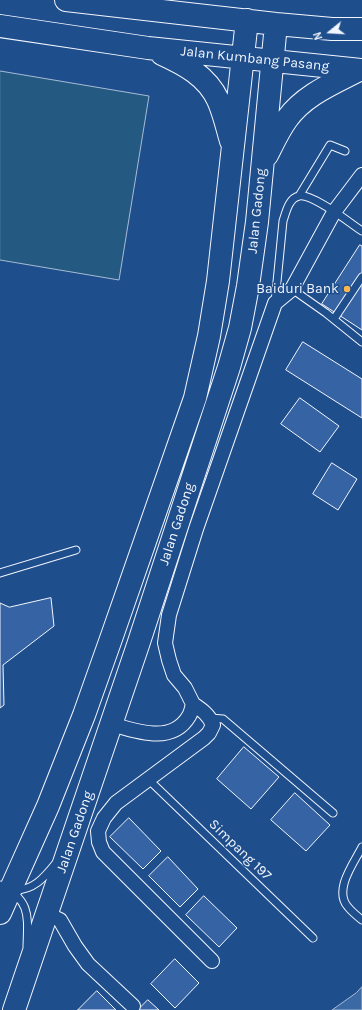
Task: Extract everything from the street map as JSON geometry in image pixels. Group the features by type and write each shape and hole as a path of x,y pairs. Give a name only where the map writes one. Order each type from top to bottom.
{"main road":[{"path":"66,0 276,24 332,29 362,29"},
{"name":"Jalan Gadong","path":"0,913 5,887 60,778 84,715 195,398 209,336 217,289 247,20"},
{"name":"Jalan Gadong","path":"14,1010 112,724 224,382 240,328 249,279 263,161 276,24"},
{"path":"0,26 148,48 186,66 204,80 218,99 233,150"},
{"name":"Jalan Kumbang Pasang","path":"148,48 360,70"},
{"path":"263,161 287,119 304,102 319,91 360,70"},
{"path":"84,715 112,724"}],"street":[{"path":"210,718 203,710 193,704 185,688 174,675 165,643 169,615 196,529 275,303 292,289 334,212 362,175"},
{"path":"112,724 136,732 156,734 170,732 181,725 190,716 193,704"},
{"name":"Jalan Gadong","path":"210,718 213,725 209,733 149,780 116,803 104,818 98,831 99,842 103,852 212,961"},
{"path":"47,914 60,920 75,946 88,964 133,1006"}],"lane":[{"path":"275,303 283,221 287,209 292,200 299,196 330,145 345,151"},
{"path":"299,196 307,196 362,231"},
{"path":"334,320 362,277"},
{"path":"292,289 362,342"},
{"path":"0,573 76,550"},
{"path":"210,718 223,719 333,813"},
{"name":"Simpang 197","path":"149,780 313,938"},
{"path":"5,887 25,890 32,887 52,867 71,844"},
{"path":"362,847 343,884 343,896 347,907 362,920"},
{"path":"5,887 25,906 28,916 26,972"}],"shaded area":[{"path":"0,71 149,96 119,280 0,260"},
{"path":"362,987 362,1010 332,1010 356,993"}],"building":[{"name":"Baiduri Bank","path":"360,245 362,246 362,330 322,304"},
{"path":"303,342 362,379 362,418 286,370"},
{"path":"300,398 339,426 320,452 281,424"},
{"path":"332,463 357,479 338,510 313,494"},
{"path":"51,598 54,626 3,665 4,705 0,708 0,603 9,607"},
{"path":"244,747 279,777 251,809 217,779"},
{"path":"295,793 330,825 306,851 271,820"},
{"path":"129,818 161,851 143,869 110,837"},
{"path":"168,857 198,889 180,907 149,876"},
{"path":"204,896 237,928 219,947 186,915"},
{"path":"175,959 199,983 175,1008 151,984"},
{"path":"97,991 116,1010 78,1010"},
{"path":"148,1000 159,1010 138,1010"}],"place":[{"name":"Baiduri Bank","path":"347,289"}]}
